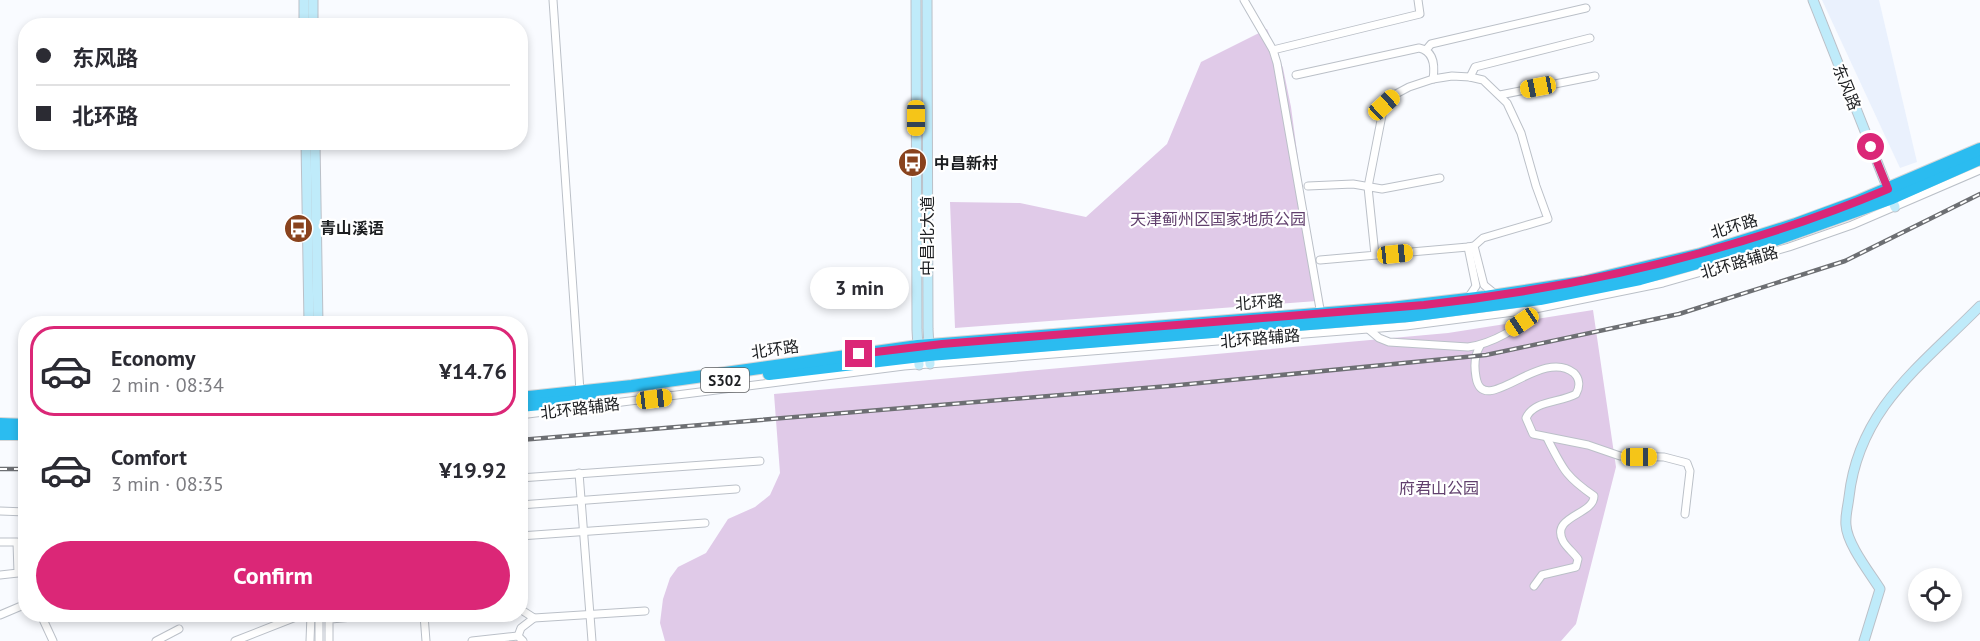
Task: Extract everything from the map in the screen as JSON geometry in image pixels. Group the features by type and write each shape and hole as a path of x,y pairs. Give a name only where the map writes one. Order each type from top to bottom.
{"highway":[{"name":"北环路","path":"528,397 1465,300 1592,280 1701,254 1796,224 1891,198 1980,149"},
{"name":"北环路","path":"528,405 924,355 1364,325 1441,313 1537,304 1640,279 1755,247 1891,198 1980,159"},
{"path":"0,424 18,425"},
{"path":"0,434 18,434"}],"street":[{"path":"304,0 304,18"},
{"path":"313,0 313,18"},
{"path":"553,0 579,392"},
{"name":"中昌北大道","path":"916,0 924,355"},
{"name":"中昌北大道","path":"924,355 927,0"},
{"path":"1244,0 1273,50 1281,78 1320,309"},
{"path":"1273,50 1420,14 1418,0"},
{"name":"东风路","path":"1813,0 1891,198"},
{"path":"1426,50 1431,44 1586,8"},
{"path":"1470,77 1475,67 1590,38"},
{"path":"1296,75 1419,48 1426,50 1431,56 1433,79"},
{"path":"1500,95 1595,76"},
{"path":"1320,260 1471,247 1483,238 1548,219 1516,116 1500,95 1483,80 1470,77 1433,79 1409,87 1384,105 1368,187 1376,255"},
{"path":"306,150 309,316"},
{"path":"315,150 318,316"},
{"path":"1891,198 1980,170"},
{"path":"1308,186 1353,184 1382,189 1440,178"},
{"path":"1471,247 1484,285 1497,295"},
{"path":"1465,300 1476,286 1471,247"},
{"path":"1364,325 1389,342 1480,346 1512,329 1528,317 1537,304"},
{"path":"1864,641 1880,589 1855,549 1846,526 1851,477 1871,423 1897,387 1980,306"},
{"path":"1474,357 1480,346"},
{"path":"1468,347 1474,357 1477,383 1491,391 1509,386 1536,370 1554,366 1566,368 1576,375 1579,381 1576,394 1535,406 1526,418 1533,434 1571,441 1620,456 1664,457 1687,462 1690,471 1685,514"},
{"name":"北环路辅路","path":"528,414 924,355"},
{"path":"1534,586 1542,575 1576,567 1578,559 1562,540 1562,531 1565,523 1574,515 1594,503 1594,496 1571,480 1564,472 1546,438"},
{"path":"528,476 760,461"},
{"path":"579,473 592,641"},
{"path":"528,504 735,489"},
{"path":"0,511 18,512"},
{"path":"528,535 705,523"},
{"path":"0,542 17,542 18,573 0,575"},
{"path":"0,615 18,607"},
{"path":"472,641 520,639 521,628 534,618 645,611"},
{"path":"528,614 534,618"},
{"path":"44,622 53,641"},
{"path":"235,641 283,622"},
{"path":"310,641 311,622"},
{"path":"319,622 319,641"},
{"path":"328,622 329,641"},
{"path":"425,622 426,641"},
{"path":"156,641 179,629"}],"shaded area":[{"path":"1822,0 1879,0 1917,162 1900,168"}],"green space":[{"name":"天津蓟州区国家地质公园","path":"1267,29 1283,68 1291,107 1317,301 955,328 950,202 1020,203 1086,217 1167,144 1201,62"},
{"name":"府君山公园","path":"1593,310 1616,467 1576,624 1561,641 665,641 660,623 663,599 670,578 678,567 706,553 728,519 755,507 770,495 780,473 774,394 1448,333"}],"railway":[{"path":"528,439 1169,386 1486,355 1679,314 1845,261 1980,194"},
{"path":"0,469 18,469"}],"place":[{"name":"中昌新村","path":"913,163"},
{"name":"青山溪语","path":"299,228"}],"route":[{"path":"859,354 918,346 1424,305 1583,282 1701,254 1796,224 1888,189 1871,147"}]}
